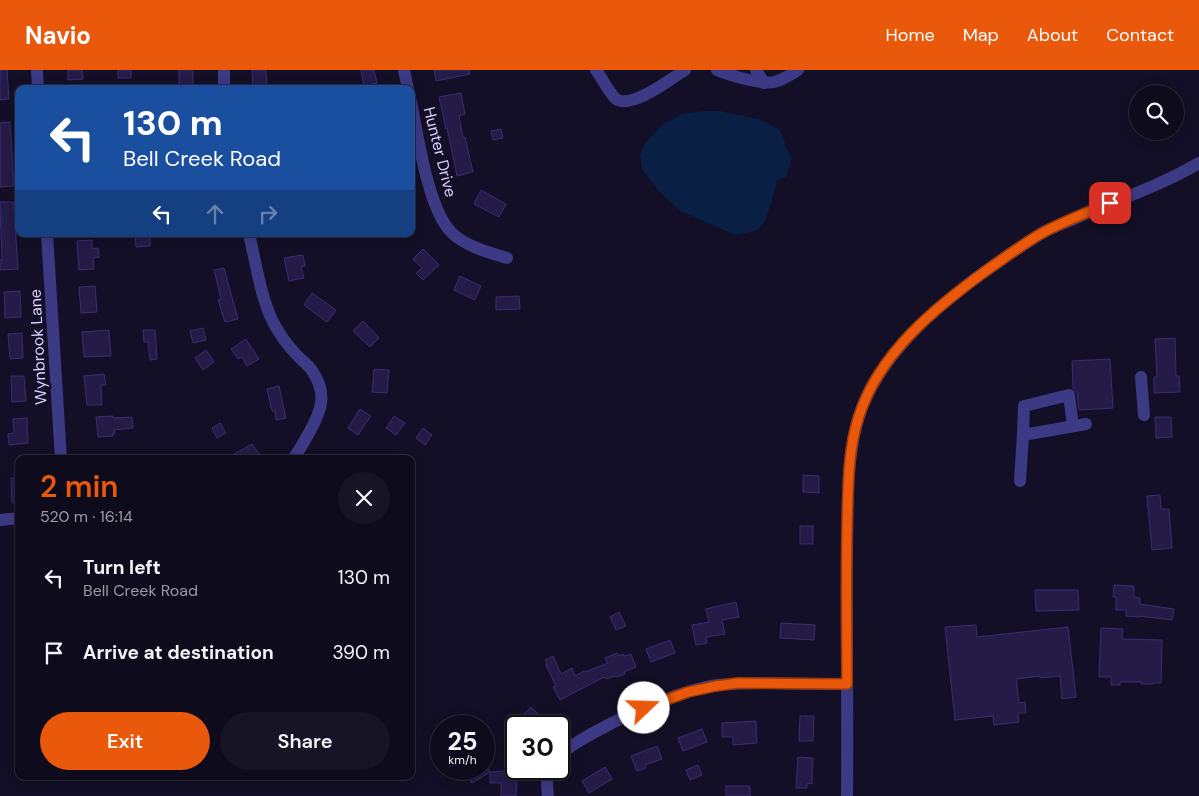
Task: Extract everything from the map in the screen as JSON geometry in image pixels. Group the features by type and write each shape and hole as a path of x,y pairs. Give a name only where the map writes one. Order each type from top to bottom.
{"street":[{"path":"37,70 38,85"},
{"path":"224,70 224,85"},
{"name":"Hunter Drive","path":"404,70 407,85"},
{"path":"596,70 614,98 620,101 640,98 685,70"},
{"path":"717,70 764,83 780,81 798,70"},
{"path":"756,70 764,83"},
{"name":"Hunter Drive","path":"415,121 427,178 443,222 466,243 507,258"},
{"path":"847,796 846,572 848,508 854,435 859,415 867,396 899,347 931,314 969,283 1006,257 1043,233 1164,182 1199,163"},
{"name":"Wynbrook Lane","path":"48,237 61,455"},
{"path":"250,237 266,306 273,322 285,341 310,369 318,381 321,392 322,403 316,421 295,455"},
{"path":"1141,377 1144,415"},
{"path":"1020,481 1024,406 1069,395 1072,426"},
{"path":"1023,435 1086,424"},
{"path":"0,520 15,518"},
{"path":"570,747 630,714 688,692 710,686 738,683 847,684"},
{"path":"547,780 548,796"}],"water":[{"path":"720,111 762,120 779,129 783,136 786,148 792,158 786,177 777,180 765,221 756,231 735,235 680,211 657,189 642,169 640,155 645,143 664,123 682,114"}],"building":[{"path":"0,70 7,70 9,99 0,100"},
{"path":"68,70 82,70 83,79 68,80"},
{"path":"118,70 131,70 131,78 118,78"},
{"path":"179,70 193,70 193,85 179,85"},
{"path":"252,70 266,70 267,85 253,85"},
{"path":"361,70 374,70 377,83 364,85"},
{"path":"434,70 469,70 470,74 436,81"},
{"path":"461,93 465,114 459,116 473,172 457,176 439,97"},
{"path":"10,122 14,186 0,187 0,123"},
{"path":"501,129 503,138 493,140 491,131"},
{"path":"481,190 506,204 499,217 474,204"},
{"path":"0,202 14,202 18,269 0,270 0,260 2,260"},
{"path":"135,237 150,237 150,246 136,247"},
{"path":"92,240 92,249 98,248 99,257 93,258 94,269 79,270 77,241"},
{"path":"423,249 439,265 423,280 416,273 422,268 413,259"},
{"path":"303,255 305,266 301,267 304,278 289,281 284,258"},
{"path":"224,268 238,319 225,322 218,300 221,299 214,270"},
{"path":"460,276 481,286 475,300 454,290"},
{"path":"95,286 97,312 81,313 79,287"},
{"path":"20,291 21,317 5,318 4,292"},
{"path":"312,293 336,310 327,322 304,305"},
{"path":"519,296 520,309 496,310 496,297"},
{"path":"363,321 379,338 370,347 353,331"},
{"path":"203,328 206,340 193,343 190,331"},
{"path":"109,330 111,356 84,357 82,332"},
{"path":"143,330 155,330 157,359 150,360 148,342 144,342"},
{"path":"22,333 23,358 10,359 8,334"},
{"path":"1175,338 1176,376 1179,376 1180,392 1154,393 1154,377 1157,377 1155,339"},
{"path":"246,339 259,359 247,366 242,357 238,359 231,349"},
{"path":"206,350 214,362 203,370 195,358"},
{"path":"1110,359 1113,408 1079,410 1077,393 1073,388 1072,361"},
{"path":"374,369 389,370 387,393 372,392"},
{"path":"104,374 106,385 101,385 102,405 87,405 84,376"},
{"path":"11,376 24,376 26,401 12,402"},
{"path":"279,386 286,418 276,420 275,411 272,411 267,389"},
{"path":"360,409 371,416 358,435 348,428"},
{"path":"113,416 113,418 132,417 133,428 114,430 115,434 112,434 113,436 98,437 96,417"},
{"path":"394,416 405,423 396,435 386,428"},
{"path":"1155,417 1171,417 1172,437 1156,438"},
{"path":"27,418 28,443 9,445 8,434 14,433 13,419"},
{"path":"220,423 226,433 217,438 212,428"},
{"path":"423,428 432,435 425,445 416,438"},
{"path":"252,444 259,454 257,455 232,455"},
{"path":"803,475 819,476 819,493 803,492"},
{"path":"11,478 15,478 15,503 12,503"},
{"path":"1160,495 1161,509 1169,509 1172,548 1152,550 1147,496"},
{"path":"800,526 813,526 813,544 800,544"},
{"path":"1114,585 1134,586 1134,597 1140,598 1140,604 1174,609 1172,620 1126,616 1126,610 1116,610 1116,597 1113,597"},
{"path":"1035,590 1078,590 1079,610 1036,611"},
{"path":"736,602 739,617 722,620 725,634 706,637 707,643 696,645 692,625 709,622 706,609"},
{"path":"619,612 626,626 616,630 610,617"},
{"path":"781,623 815,625 814,640 780,638"},
{"path":"976,625 977,637 1068,627 1076,697 1062,699 1060,676 1016,679 1019,703 1025,702 1026,713 1018,713 1019,722 994,725 993,716 955,720 945,627"},
{"path":"1101,628 1123,629 1122,639 1162,640 1161,683 1120,682 1120,685 1111,685 1111,677 1099,677"},
{"path":"670,640 675,653 651,662 646,649"},
{"path":"617,653 619,656 631,654 636,667 616,677 606,679 604,677 560,700 553,687 556,686 545,660 553,656 561,674 572,668 575,676 608,663 605,658"},
{"path":"531,707 539,715 523,715"},
{"path":"800,716 814,716 813,741 799,741"},
{"path":"756,721 757,743 733,745 733,737 722,737 722,723"},
{"path":"702,729 707,742 683,751 678,738"},
{"path":"657,746 662,759 645,765 646,768 637,771 631,756"},
{"path":"798,757 813,758 812,784 807,783 807,788 796,788"},
{"path":"698,765 702,775 690,780 686,770"},
{"path":"605,767 612,779 589,793 582,781"},
{"path":"505,771 505,780 517,780 516,796 501,796 501,783 490,783 490,780 495,780 495,772"},
{"path":"726,786 750,786 750,796 726,796"}],"route":[{"path":"644,708 710,686 738,683 847,684 846,572 849,481 854,435 859,415 867,396 893,354 911,334 931,314 969,283 1043,233 1110,203"}]}
